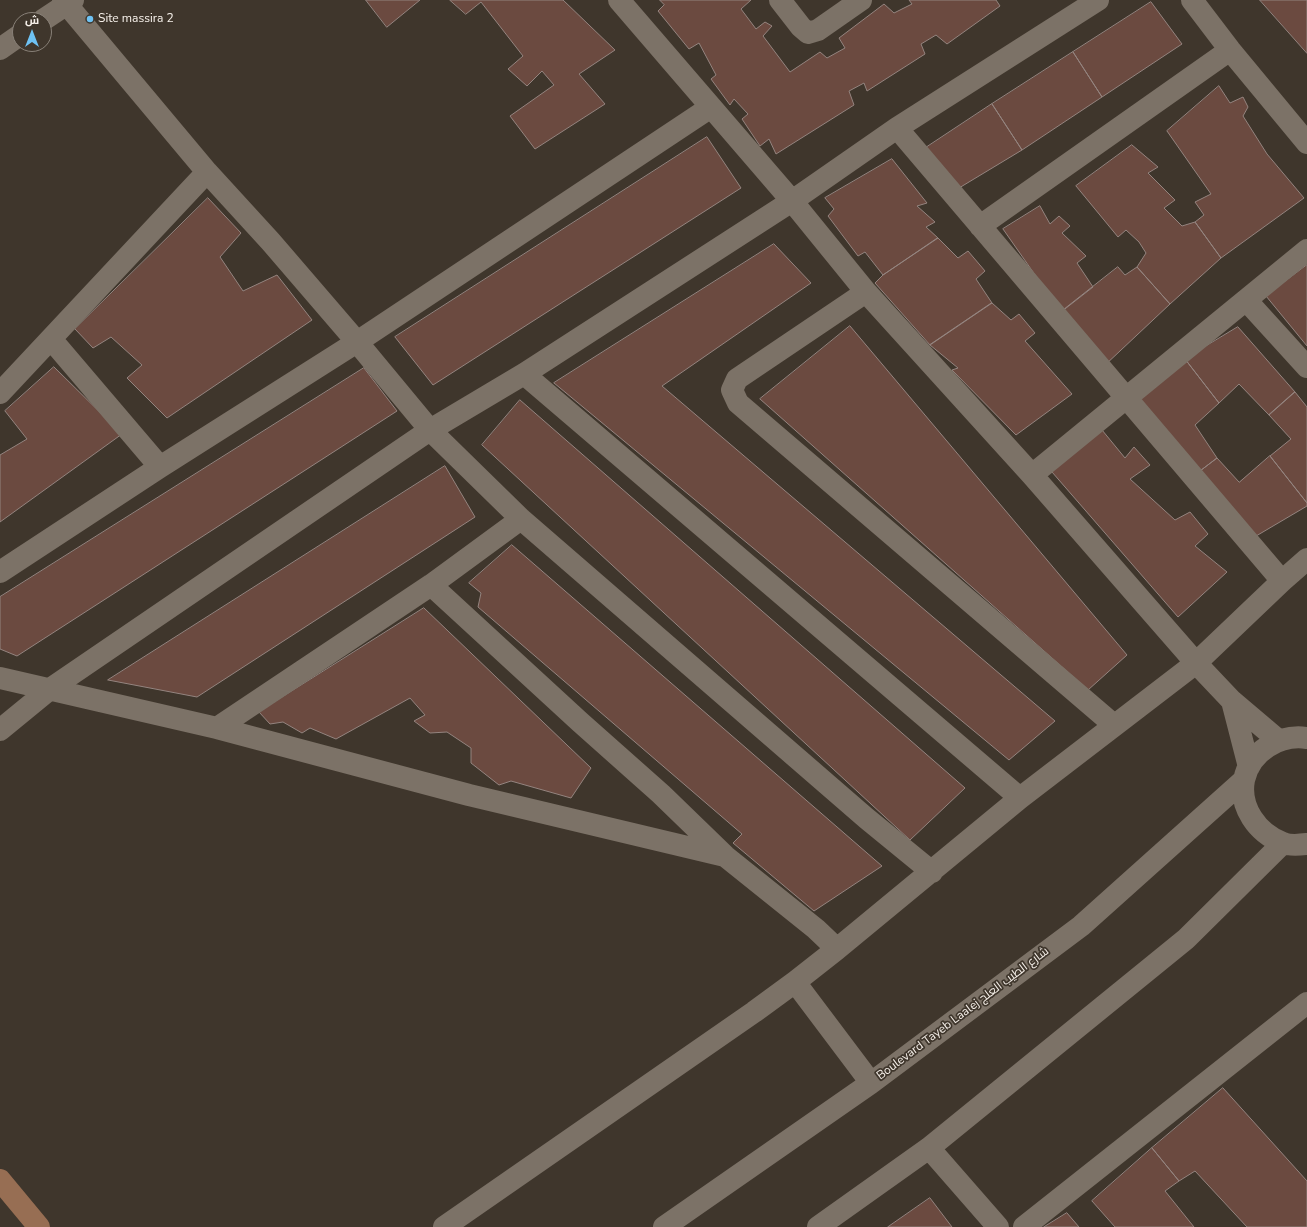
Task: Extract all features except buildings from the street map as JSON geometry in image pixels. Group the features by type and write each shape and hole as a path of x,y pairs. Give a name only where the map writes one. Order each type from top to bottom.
{"street":[{"path":"619,0 792,201 866,292 1032,475 1196,663 1232,701 1297,735"},
{"path":"780,0 801,27 808,33 818,30 861,0"},
{"path":"0,730 50,689 430,430 524,374 792,201 896,128 1098,0"},
{"path":"1192,0 1230,50 1307,143"},
{"path":"52,13 68,1 207,172 271,242 430,430 521,519 866,818 932,872"},
{"path":"0,49 12,41"},
{"path":"980,226 1230,50"},
{"path":"0,572 160,466 357,342 711,107"},
{"path":"896,128 1282,581"},
{"path":"0,393 207,172"},
{"path":"1032,475 1307,250"},
{"path":"866,292 737,379 732,390 738,403 1114,725"},
{"path":"1246,300 1307,367"},
{"path":"51,339 160,466"},
{"path":"524,374 1020,798"},
{"path":"217,728 432,585 521,519"},
{"path":"444,1227 795,982 932,872 1020,798 1196,663 1307,559"},
{"path":"432,585 574,717 661,794 725,856 816,929 837,949"},
{"path":"0,678 217,728 469,794 725,856"},
{"path":"1232,701 1247,773 1244,800 1252,819 1265,834 1283,843 1296,845 1307,844"},
{"name":"Boulevard Tayeb Laalej شارع الطيب العلج","path":"664,1227 871,1083 1081,926 1247,773 1261,751 1297,735"},
{"path":"818,1227 930,1148 1186,939 1283,843"},
{"path":"795,982 871,1083"},
{"path":"1024,1227 1307,1003"},
{"path":"930,1148 998,1227"},
{"path":"0,1180 39,1227"}],"place":[{"name":"Site massira 2","path":"90,19"}]}
